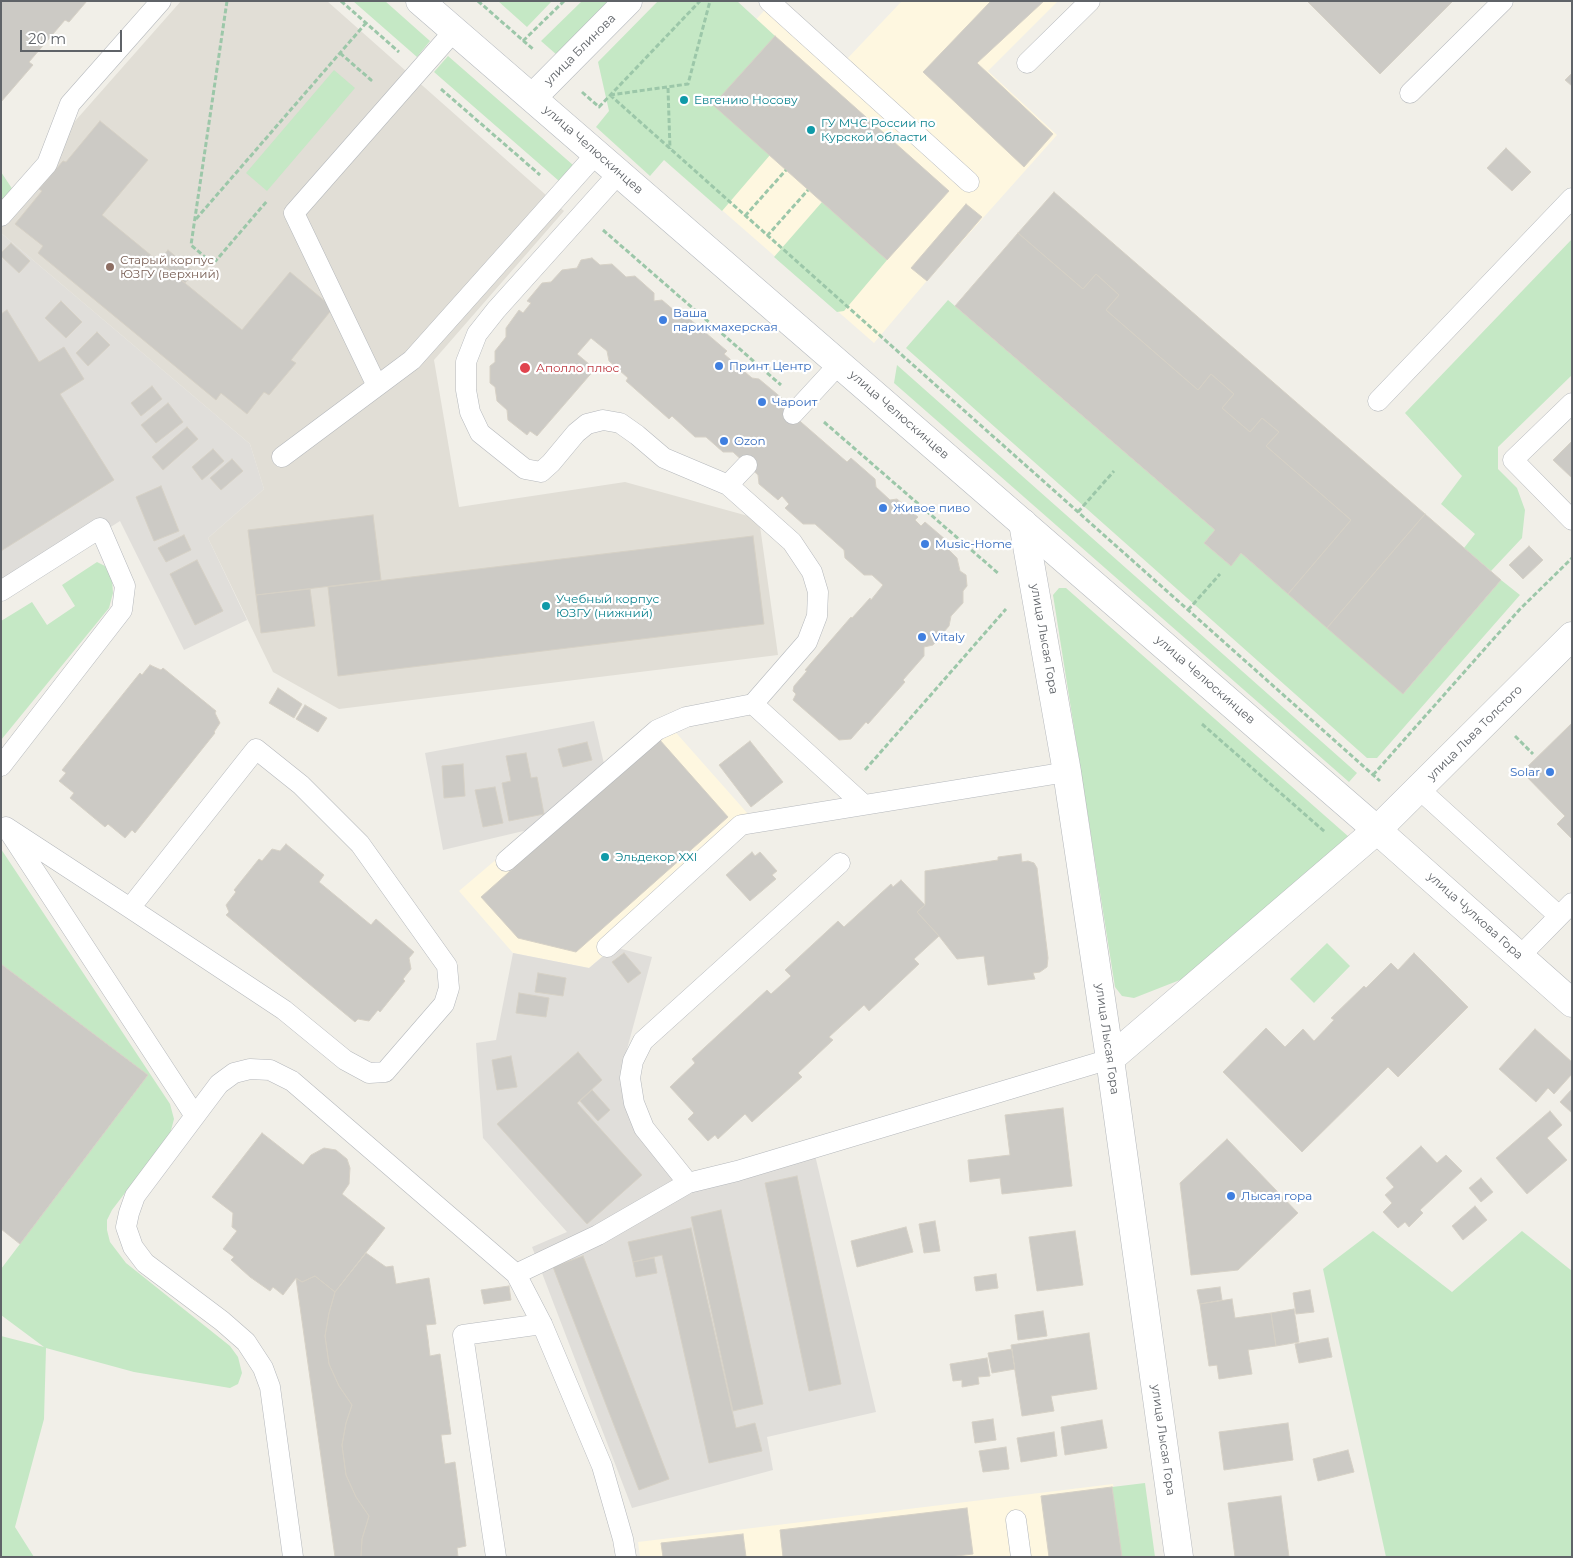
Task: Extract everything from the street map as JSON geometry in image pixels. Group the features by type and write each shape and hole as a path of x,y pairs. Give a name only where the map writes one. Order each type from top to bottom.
{"street":[{"name":"улица Блинова","path":"532,98 628,1"},
{"name":"улица Челюскинцев","path":"421,2 1377,830"},
{"name":"улица Лысая Гора","path":"1023,523 1067,772 1110,1059 1179,1557"},
{"name":"улица Льва Толстого","path":"1110,1059 1377,830 1572,636"},
{"name":"улица Чулкова Гора","path":"1377,830 1572,1003"}],"lane":[{"path":"1,216 47,164 70,104 161,1"},
{"path":"768,1 969,182"},
{"path":"1027,63 1090,1"},
{"path":"1410,93 1503,1"},
{"path":"377,386 294,213 454,31"},
{"path":"282,457 412,360 596,154"},
{"path":"506,861 657,730 686,716 754,704 807,642 816,616 818,592 812,572 792,542 728,485 664,458 620,423 603,420 588,424 576,433 552,462 541,472 525,469 480,433 470,412 466,390 466,362 477,334 496,310 619,173"},
{"path":"1378,401 1572,198"},
{"path":"798,409 839,364"},
{"path":"1572,403 1513,460 1572,520"},
{"path":"728,485 747,465"},
{"path":"1,591 100,528 125,586 122,610 1,766"},
{"path":"754,704 864,805"},
{"path":"4,823 130,908 284,1010 345,1060 369,1073 385,1072 444,1004 449,988 448,966 360,844 301,784 256,749 130,908"},
{"path":"607,947 741,825 1067,772"},
{"path":"1412,796 1566,910 1520,956"},
{"path":"4,823 195,1116"},
{"path":"688,1183 644,1128 634,1103 630,1078 633,1061 643,1040 840,863"},
{"path":"516,1274 598,1235 688,1183 737,1171 1110,1059"},
{"path":"293,1557 270,1387 263,1368 246,1342 222,1320 145,1262 133,1247 126,1227 135,1196 219,1084 234,1073 250,1069 270,1070 292,1081 516,1274 542,1324 602,1466 623,1539 626,1557"},
{"path":"496,1557 464,1335 542,1324"},
{"path":"1016,1520 1021,1557"}],"path":[{"path":"227,1 191,245 213,264 270,198"},
{"path":"341,1 562,194"},
{"path":"524,41 564,1"},
{"path":"710,1 688,84 610,96 1374,775 1412,796"},
{"path":"195,220 366,23"},
{"path":"340,53 371,80 365,87"},
{"path":"668,88 670,149"},
{"path":"745,216 786,170"},
{"path":"767,236 808,190"},
{"path":"583,213 798,409 1004,580"},
{"path":"1078,512 1114,471"},
{"path":"1374,775 1520,609 1572,558"},
{"path":"998,574 1034,580"},
{"path":"1188,610 1220,574"},
{"path":"847,790 1006,608"},
{"path":"1196,718 1349,854"}],"shaded area":[{"path":"181,1 327,1 564,211 434,360 459,507 625,482 759,519 778,655 339,709 273,672 208,538 264,489 250,444 1,233 1,205"},
{"path":"773,1 845,61 902,1 1058,1 988,71 1057,135 874,343 644,142"},
{"path":"1,233 250,444 264,489 208,538 247,620 184,650 120,521 1,598"},
{"name":"Эльдекор XXI","path":"663,718 756,823 589,968 513,953 459,891"},
{"path":"594,721 605,768 532,829 443,850 425,753"},
{"path":"614,947 652,957 620,1075 687,1188 815,1155 876,1412 767,1437 773,1470 632,1508 532,1247 567,1232 483,1138 476,1043 496,1040 513,953 589,968"},
{"path":"1113,1484 1123,1557 640,1557 638,1542"}],"green space":[{"path":"353,1 385,1 430,41 417,57"},
{"path":"498,1 552,1 527,27"},
{"path":"582,1 610,1 557,55 541,41"},
{"path":"658,1 737,1 775,36 714,105 770,155 722,211 664,160 650,176 596,127 609,111 598,62"},
{"path":"448,56 573,165 559,181 434,72"},
{"path":"334,70 355,88 267,191 246,173"},
{"path":"1,172 13,190 1,205"},
{"path":"822,202 887,260 844,311 837,312 774,257"},
{"path":"1572,239 1572,375 1498,447 1498,469 1517,488 1525,510 1522,538 1491,571 1464,548 1475,534 1441,504 1462,476 1405,413"},
{"path":"948,300 1215,530 1204,543 1230,565 1241,553 1404,693 1501,580 1520,595 1377,758 1367,758 906,348"},
{"path":"897,365 1357,773 1349,782 894,383"},
{"path":"97,562 105,566 112,579 113,593 109,608 1,740 1,621 32,602 47,625 75,606 62,585"},
{"path":"1059,588 1066,588 1349,837 1185,978 1134,998 1122,996 1115,987 1053,595"},
{"path":"1,849 170,1104 174,1119 170,1134 112,1210 107,1220 110,1242 126,1263 230,1346 238,1357 242,1373 238,1384 230,1388 134,1372 46,1348 44,1419 15,1527 34,1557 1,1557 1,1336 44,1347 1,1315 1,1269 148,1075 1,964"},
{"path":"1327,943 1350,966 1314,1003 1290,979"},
{"path":"1373,1231 1452,1292 1522,1231 1572,1271 1572,1557 1386,1557 1323,1269"},
{"path":"1145,1483 1155,1557 1122,1557 1112,1487"}],"building":[{"path":"1,1 87,1 69,22 65,20 29,62 33,65 1,102"},
{"path":"992,1 1044,1 977,63 1053,134 1024,167 923,72"},
{"path":"1309,1 1453,1 1380,74"},
{"name":"ГУ МЧС России по Курской области","path":"775,36 949,191 887,260 713,105"},
{"path":"1572,73 1572,86 1565,80"},
{"name":"Старый корпус ЮЗГУ (верхний)","path":"100,121 148,160 102,215 242,330 290,272 333,308 291,360 296,363 269,395 264,392 247,414 221,393 216,400 38,253 43,246 15,224 42,191 39,189 63,161 66,162"},
{"path":"1506,148 1531,172 1512,191 1487,168"},
{"path":"1054,192 1425,514 1327,628 1288,594 1351,520 1266,446 1279,432 1262,418 1250,432 1222,408 1234,394 1211,374 1198,390 1106,310 1119,295 1096,274 1083,289 1018,233"},
{"path":"966,204 982,217 927,281 911,268"},
{"path":"1018,233 1083,289 1096,274 1119,295 1106,310 1198,390 1211,374 1234,394 1222,408 1250,432 1262,418 1279,432 1266,446 1351,520 1288,594 1241,553 1231,566 1204,543 1215,530 955,306"},
{"path":"11,243 30,261 19,273 1,256 1,253"},
{"path":"168,250 194,272 185,283 159,261"},
{"path":"592,258 600,265 612,264 626,277 635,276 654,293 654,301 662,300 683,318 685,315 727,351 724,354 752,378 759,379 783,399 779,403 847,462 851,458 875,479 876,487 890,500 897,499 918,517 915,520 921,526 925,522 946,540 947,548 957,558 960,571 966,575 967,586 963,591 963,603 951,616 949,626 933,645 924,647 924,656 903,680 905,682 868,724 866,722 851,739 839,740 793,700 796,694 793,691 794,686 807,671 805,670 851,617 870,598 871,600 883,585 872,575 864,575 845,558 844,550 815,524 803,524 785,508 789,504 782,496 778,500 759,484 758,475 733,452 723,452 706,437 695,437 672,416 669,419 626,381 628,378 609,361 607,351 591,338 577,354 595,369 537,436 530,431 527,435 508,420 507,410 497,401 495,387 490,383 490,366 495,362 495,351 506,337 506,328 519,310 523,313 531,303 527,301 542,283 551,282 562,270 577,268 581,260"},
{"path":"61,301 82,322 66,338 45,318"},
{"path":"7,310 39,362 64,347 84,379 60,394 114,480 1,551 1,314"},
{"path":"97,332 110,345 88,366 76,353"},
{"path":"152,386 162,399 141,416 131,403"},
{"path":"168,403 183,422 156,443 141,425"},
{"path":"187,427 198,439 163,470 152,457"},
{"path":"1572,441 1572,478 1553,460"},
{"path":"213,449 224,461 202,480 192,467"},
{"path":"232,459 243,471 221,490 210,478"},
{"path":"161,486 179,531 154,541 136,497"},
{"path":"1425,514 1501,580 1403,694 1327,628"},
{"path":"373,515 381,580 256,595 248,530"},
{"path":"184,535 191,550 166,562 158,548"},
{"name":"Учебный корпус ЮЗГУ (нижний)","path":"753,536 764,624 338,676 328,587"},
{"path":"1529,546 1543,560 1523,579 1509,565"},
{"path":"197,560 223,611 195,625 170,574"},
{"path":"310,589 315,626 261,633 256,595"},
{"path":"150,665 161,670 163,668 216,711 215,713 220,723 215,733 135,833 132,830 125,838 108,824 105,827 70,798 74,793 59,781 66,773 62,770 140,673 142,675"},
{"path":"278,688 302,704 294,718 269,703"},
{"path":"305,705 327,718 318,732 296,719"},
{"path":"1572,723 1572,839 1557,824 1565,816 1522,772"},
{"name":"Эльдекор XXI","path":"659,739 728,817 576,952 518,938 481,897"},
{"path":"750,741 783,782 751,807 719,765"},
{"path":"587,742 592,760 563,767 558,749"},
{"path":"526,753 531,778 537,777 544,814 509,821 502,783 511,781 506,756"},
{"path":"463,764 465,796 444,798 442,766"},
{"path":"495,787 503,823 483,827 475,790"},
{"path":"286,844 324,875 319,882 371,925 376,919 414,952 409,958 411,969 403,979 405,981 380,1012 378,1010 369,1021 358,1019 355,1022 226,915 229,912 226,905 236,892 234,890 259,859 262,861 272,849 280,851"},
{"path":"752,852 755,856 760,852 777,871 772,875 776,879 750,901 726,875"},
{"path":"1021,854 1022,862 1034,863 1037,868 1048,958 1047,967 1040,972 1033,973 1035,979 988,985 984,956 957,959 917,912 925,905 925,871 998,860 998,857"},
{"path":"901,880 925,905 917,912 939,936 914,959 919,964 869,1011 864,1005 829,1037 833,1040 798,1073 802,1077 752,1122 745,1114 718,1139 715,1135 708,1141 688,1119 694,1113 670,1087 695,1063 692,1059 767,990 771,994 791,976 785,970 838,921 844,927 891,884 893,887"},
{"path":"624,953 641,973 628,983 612,962"},
{"path":"1414,953 1468,1007 1398,1077 1388,1067 1302,1152 1223,1072 1266,1028 1285,1047 1303,1029 1314,1041 1334,1020 1331,1018 1364,986 1366,988 1391,963 1398,970"},
{"path":"1,964 148,1075 20,1244 1,1229"},
{"path":"538,973 566,978 563,996 535,992"},
{"path":"519,993 549,998 546,1017 516,1013"},
{"path":"1535,1029 1572,1062 1572,1074 1554,1094 1548,1088 1536,1102 1499,1069"},
{"path":"578,1052 602,1080 577,1103 642,1175 587,1224 497,1124"},
{"path":"511,1056 517,1087 497,1090 492,1060"},
{"path":"1572,1089 1572,1113 1560,1102"},
{"path":"592,1090 610,1110 598,1121 580,1101"},
{"path":"1063,1108 1072,1186 1002,1194 1000,1178 970,1182 968,1160 1010,1155 1005,1115"},
{"path":"1550,1111 1562,1125 1547,1138 1567,1160 1527,1194 1496,1158"},
{"path":"262,1133 303,1165 311,1155 324,1148 336,1150 347,1159 350,1168 349,1184 342,1194 385,1228 335,1292 315,1276 302,1282 296,1278 283,1295 273,1287 270,1291 250,1277 231,1260 234,1257 223,1249 237,1231 232,1227 233,1213 212,1197"},
{"path":"1227,1139 1298,1213 1238,1270 1191,1275 1180,1183"},
{"path":"1421,1146 1437,1163 1446,1155 1462,1171 1420,1210 1423,1213 1409,1227 1405,1222 1398,1228 1383,1212 1392,1203 1385,1195 1394,1187 1386,1178"},
{"path":"797,1176 841,1384 809,1391 765,1183"},
{"path":"1481,1178 1493,1192 1481,1202 1469,1188"},
{"path":"1475,1206 1487,1220 1463,1240 1452,1226"},
{"path":"721,1210 763,1404 733,1411 691,1217"},
{"path":"935,1221 940,1251 924,1253 919,1224"},
{"path":"906,1227 913,1252 857,1267 851,1241"},
{"path":"691,1228 736,1428 755,1423 762,1451 709,1463 662,1255 633,1262 628,1242"},
{"path":"1075,1231 1083,1285 1037,1291 1029,1237"},
{"path":"366,1253 386,1267 393,1266 396,1284 429,1278 436,1324 426,1325 430,1356 440,1354 451,1434 441,1435 443,1450 445,1464 455,1462 466,1546 457,1548 458,1557 361,1557 362,1539 369,1516 356,1497 346,1475 342,1445 352,1405 339,1386 329,1364 325,1336 335,1292"},
{"path":"583,1256 669,1479 639,1490 553,1267"},
{"path":"654,1258 657,1273 636,1277 633,1262"},
{"path":"996,1274 998,1288 976,1291 974,1277"},
{"path":"315,1276 335,1292 325,1336 329,1364 339,1386 352,1405 342,1445 346,1475 356,1497 369,1516 362,1539 361,1557 335,1557 296,1278 302,1282"},
{"path":"509,1286 511,1300 484,1304 481,1290"},
{"path":"1220,1287 1222,1300 1200,1304 1197,1290"},
{"path":"1310,1290 1314,1312 1296,1314 1293,1293"},
{"path":"1232,1299 1235,1318 1271,1313 1276,1346 1248,1350 1252,1374 1219,1379 1217,1365 1209,1366 1200,1304"},
{"path":"1294,1309 1299,1342 1276,1346 1271,1313"},
{"path":"1043,1311 1047,1336 1018,1340 1015,1315"},
{"path":"1089,1333 1097,1389 1051,1396 1054,1411 1022,1416 1011,1345"},
{"path":"1328,1338 1332,1357 1299,1363 1295,1344"},
{"path":"1012,1349 1015,1369 992,1373 988,1353"},
{"path":"987,1358 990,1376 978,1377 979,1384 962,1387 962,1380 953,1381 950,1364"},
{"path":"993,1419 996,1440 975,1443 972,1422"},
{"path":"1102,1420 1107,1448 1065,1455 1061,1427"},
{"path":"1288,1423 1293,1460 1224,1470 1219,1432"},
{"path":"1054,1432 1057,1456 1021,1462 1017,1438"},
{"path":"1006,1447 1009,1469 983,1472 979,1451"},
{"path":"1348,1450 1354,1472 1318,1481 1313,1459"},
{"path":"1112,1487 1122,1557 1049,1557 1041,1496"},
{"path":"1281,1496 1289,1557 1235,1557 1228,1503"},
{"path":"967,1508 973,1554 948,1557 783,1557 780,1530"},
{"path":"743,1534 746,1557 663,1557 661,1543"}],"place":[{"name":"Евгению Носову","path":"684,100"},
{"name":"ГУ МЧС России по Курской области","path":"811,130"},
{"name":"Старый корпус ЮЗГУ (верхний)","path":"110,267"},
{"name":"Ваша парикмахерская","path":"663,320"},
{"name":"Принт Центр","path":"719,366"},
{"name":"Аполло плюс","path":"525,368"},
{"name":"Чароит","path":"762,402"},
{"name":"Ozon","path":"724,441"},
{"name":"Живое пиво","path":"883,508"},
{"name":"Music-Home","path":"925,544"},
{"name":"Учебный корпус ЮЗГУ (нижний)","path":"546,606"},
{"name":"Vitaly","path":"922,637"},
{"name":"Solar","path":"1550,772"},
{"name":"Эльдекор XXI","path":"605,857"},
{"name":"Лысая гора","path":"1231,1196"}]}
